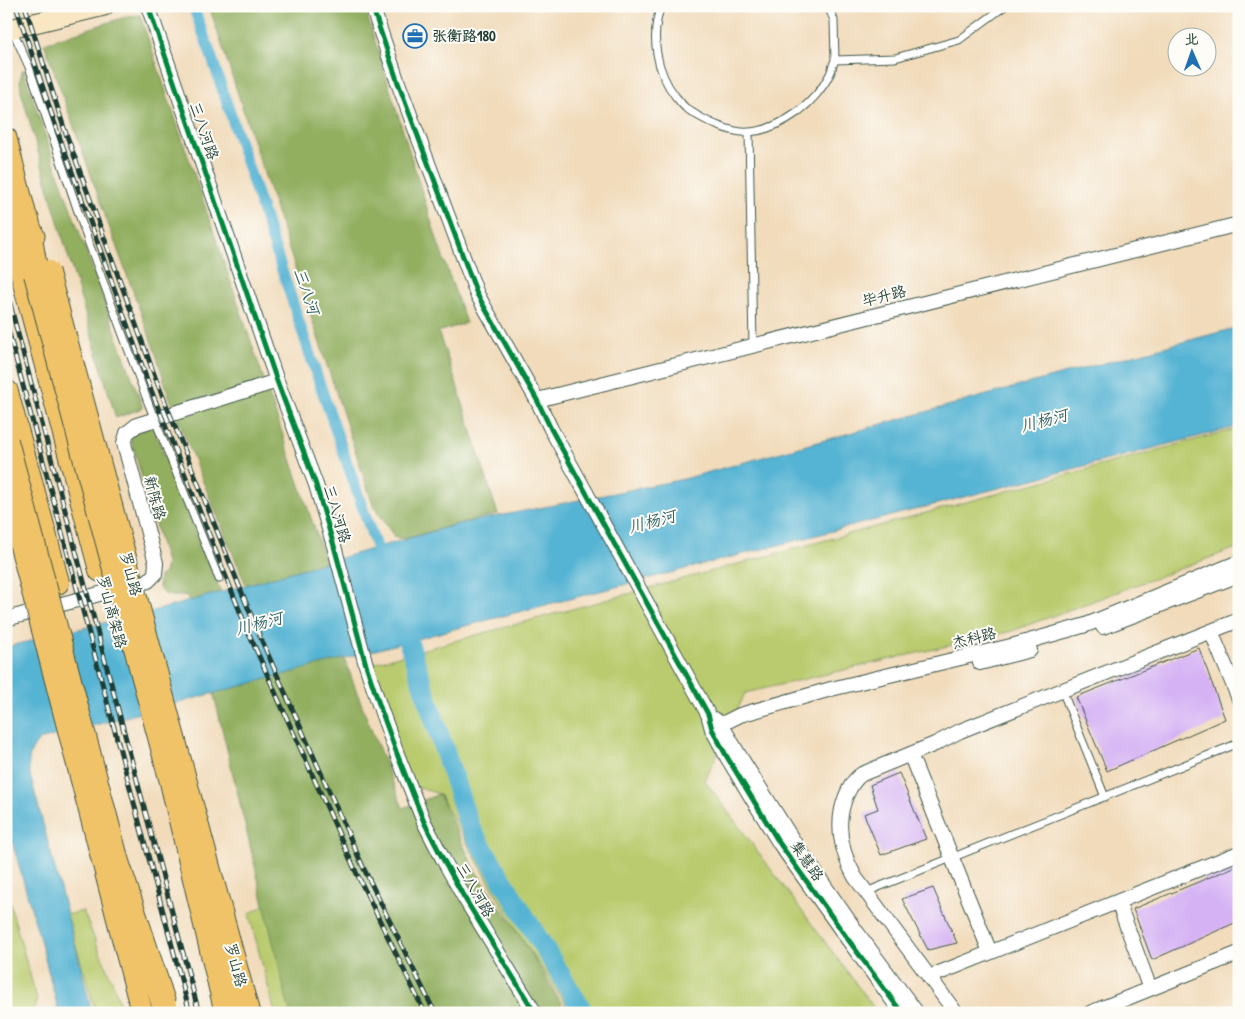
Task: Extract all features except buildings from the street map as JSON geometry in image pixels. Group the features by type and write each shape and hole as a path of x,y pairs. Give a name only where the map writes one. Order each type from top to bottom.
{"highway":[{"path":"17,216 42,273 172,782 227,1013"},
{"name":"罗山高架路","path":"17,216 172,838 222,1013"},
{"path":"6,392 130,858 165,1009"},
{"path":"6,441 117,862 165,1009"}],"main road":[{"path":"9,29 104,6"},
{"path":"6,138 17,216"},
{"name":"罗山路","path":"42,273 249,1013"},
{"path":"6,490 142,1013"}],"street":[{"name":"三八河路","path":"148,6 277,381 316,485 366,665 397,754 424,822 443,859 464,897 536,1013"},
{"path":"372,6 397,80 477,294 537,400"},
{"name":"毕升路","path":"537,400 1239,224"},
{"name":"新陈路","path":"6,619 148,581 155,574 156,563 124,443 126,432 137,425 277,381"},
{"name":"集慧路","path":"537,400 551,429 708,714 739,755 794,842 856,931 917,1013"},
{"name":"杰科路","path":"718,729 740,715 831,689 1014,645 1086,625 1239,562"},
{"name":"杰科路","path":"718,729 833,697 1010,656 1092,632 1239,574"},
{"path":"956,1013 855,877 850,867 842,844 840,831 844,803 853,782 862,774 935,744 960,731 1239,620"},
{"path":"1211,630 1239,699"},
{"name":"集慧路","path":"718,729 780,844 902,1013"},
{"path":"910,754 990,952"},
{"path":"929,977 1239,853"},
{"path":"1118,902 1150,989"},
{"path":"1090,1013 1239,953"}],"lane":[{"path":"661,6 655,42 659,65 671,90 685,108 703,120 722,128 749,132 768,128 790,118 808,104 831,73 834,60 834,20 828,6"},
{"path":"834,60 894,58 959,40 1005,6"},
{"path":"9,29 29,67 88,242 155,419 219,579"},
{"path":"749,132 753,346"},
{"path":"1062,690 1104,797"},
{"path":"866,892 1239,743"}],"green space":[{"path":"209,6 364,6 438,243 466,323 438,332 462,400 498,514 405,539 395,538 373,505"},
{"path":"140,15 326,562 246,585 170,399 155,351 44,43 122,18"},
{"path":"23,69 59,176 143,408 116,418 21,91 20,80"},
{"path":"152,425 221,592 189,601 186,595 170,596 159,588 159,576 164,573 166,563 130,436"},
{"path":"1239,428 1239,547 1012,631 745,693 705,781 878,1013 571,1013 520,936 439,794 409,785 366,665"},
{"path":"342,652 403,808 439,794 475,870 520,936 567,1013 290,1013 213,691"},
{"path":"296,886 368,1013 275,1013 249,914"},
{"path":"6,890 37,999 35,1013 6,1013"},
{"path":"83,911 115,988 122,1013 96,1013 67,915"}],"water":[{"name":"川杨河","path":"1239,327 1239,426 484,621 39,740 30,754 29,771 92,1013 59,1013 6,820 6,647 169,607 459,524 684,479"}],"waterway":[{"name":"三八河","path":"193,6 381,561"},
{"path":"400,616 471,829 584,1013"}],"railway":[{"path":"16,6 57,130 149,385 249,634 356,872 425,1013"},
{"path":"25,6 64,128 157,382 257,630 364,869 435,1013"},
{"path":"6,289 199,1013"},
{"path":"6,322 190,1013"}],"cycle path":[{"path":"148,6 277,381 316,485 366,665 397,754 424,822 443,859 535,1013"},
{"path":"372,6 397,80 477,294 708,714 712,729 727,757 780,844 902,1013"}],"place":[{"name":"张衡路180","path":"415,36"}]}
